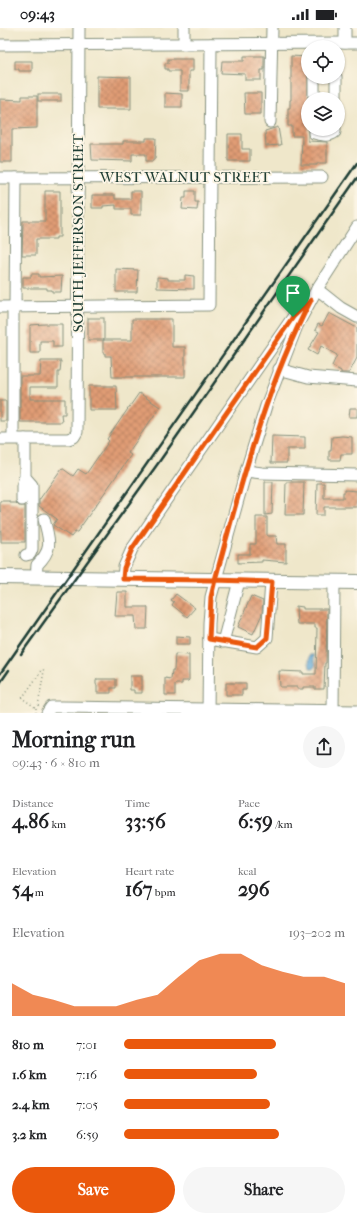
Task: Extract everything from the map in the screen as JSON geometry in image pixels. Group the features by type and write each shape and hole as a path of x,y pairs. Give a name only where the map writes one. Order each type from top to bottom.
{"main road":[{"path":"0,577 357,582"}],"street":[{"name":"SOUTH JEFFERSON STREET","path":"25,439 68,439 74,437 77,432 79,28"},
{"path":"184,28 184,44"},
{"path":"270,122 272,28"},
{"path":"341,40 345,28"},
{"path":"345,44 357,43"},
{"path":"0,307 209,305 211,44"},
{"path":"0,45 301,45"},
{"name":"WEST WALNUT STREET","path":"0,178 322,177"},
{"path":"13,438 16,178"},
{"path":"208,711 211,597 246,471 266,406 279,369 297,326 317,289 357,227"},
{"path":"317,289 342,308 357,316"},
{"path":"123,579 124,568 132,549 293,317 311,300"},
{"path":"279,369 308,377 357,381"},
{"path":"0,439 25,439 27,480 32,485 32,549 30,554 26,556"},
{"path":"246,471 262,473 357,475"},
{"path":"22,500 22,486 27,480"},
{"path":"36,578 37,565 43,558 50,542 44,519"},
{"path":"223,642 240,581"},
{"path":"209,639 257,647 267,638 272,582"},
{"path":"333,712 334,582"},
{"path":"47,713 52,707 76,710 357,711"}],"path":[{"path":"36,708 22,698 43,669 44,671 36,713"}],"water":[{"path":"310,655 314,655 314,661 316,664 314,668 310,668"}],"building":[{"path":"244,56 264,56 264,70 261,70 261,80 245,80 245,74 221,73 222,61 244,61"},
{"path":"291,56 301,57 301,84 308,84 308,92 301,92 301,136 292,136 292,126 288,126 288,108 290,108"},
{"path":"168,59 193,59 193,71 189,71 189,91 180,91 180,71 168,71 168,69 165,69 165,63 168,63"},
{"path":"15,61 32,61 32,71 19,71 19,69 15,69"},
{"path":"97,76 131,77 131,109 97,109"},
{"path":"165,93 182,94 182,107 165,107"},
{"path":"244,93 261,93 261,114 245,114"},
{"path":"38,94 61,94 61,101 38,101"},
{"path":"22,96 37,96 37,128 12,129 12,162 0,162 0,99 22,100"},
{"path":"278,127 281,145 266,146 265,131"},
{"path":"228,134 242,134 242,149 250,149 250,161 228,161"},
{"path":"302,136 308,136 308,141 327,142 327,163 317,163 317,165 301,165"},
{"path":"146,138 156,138 155,159 153,159 153,161 146,161 146,154 132,154 132,161 92,160 91,144 123,144 123,141 146,141"},
{"path":"45,191 60,191 60,237 56,237 56,239 36,239 36,255 22,255 23,221 45,221"},
{"path":"131,191 141,191 141,215 131,215 131,209 116,209 116,205 103,206 103,208 92,208 92,195 115,195 115,199 131,199"},
{"path":"186,191 195,191 195,202 198,202 197,210 182,209 183,198 186,198"},
{"path":"116,269 138,270 137,292 116,292"},
{"path":"31,274 39,274 39,277 62,276 61,292 52,292 52,290 47,290 47,288 23,288 23,277 31,277"},
{"path":"185,275 194,276 194,289 157,288 157,277 168,278 168,280 185,280"},
{"path":"329,313 357,328 357,358 349,373 341,373 341,371 332,366 337,355 321,346 317,355 308,350 319,332 315,330 318,324 322,326"},
{"path":"88,318 104,318 104,340 88,340"},
{"path":"132,319 172,319 172,347 185,347 185,377 112,377 111,356 105,356 105,353 103,353 103,340 132,340"},
{"path":"62,324 62,347 53,347 53,341 40,341 40,353 30,353 30,325"},
{"path":"41,361 61,361 60,372 58,372 58,387 30,387 30,399 65,399 65,414 61,414 62,422 20,422 20,376 40,376"},
{"path":"89,386 116,386 117,410 89,410"},
{"path":"139,393 160,407 128,453 131,455 77,532 75,532 71,537 53,525 57,519 39,506 39,500 62,468 73,476 78,469 86,474 109,441 107,439"},
{"path":"0,401 6,401 6,421 0,421"},
{"path":"350,408 357,408 357,417 349,417"},
{"path":"272,436 305,437 305,449 287,449 287,463 271,463"},
{"path":"332,437 352,437 352,454 341,454 340,460 329,460"},
{"path":"265,482 273,482 272,514 265,515"},
{"path":"286,482 304,482 303,515 285,515"},
{"path":"317,483 324,483 324,498 343,498 343,492 345,492 345,490 357,491 357,507 324,507 324,515 316,515"},
{"path":"0,501 10,501 10,503 16,503 19,506 25,506 25,542 1,542"},
{"path":"256,517 267,517 267,536 276,536 277,544 286,544 286,562 262,560 262,562 238,563 238,554 250,554 250,544 256,544"},
{"path":"117,592 127,592 127,607 148,607 147,629 136,629 135,616 115,616"},
{"path":"176,594 195,608 187,617 172,605 174,602 171,600"},
{"path":"251,596 263,601 262,614 253,634 238,627"},
{"path":"296,606 303,607 303,609 327,609 324,689 315,689 315,687 303,687 303,689 297,689 297,687 280,687 279,671 316,674 317,628 315,628 315,624 297,624"},
{"path":"176,636 190,637 190,644 176,644"},
{"path":"175,654 189,655 189,680 182,681 182,684 175,684 175,695 165,695 165,678 171,679 172,670 174,670"},
{"path":"130,676 142,676 142,693 134,693 134,690 130,690"},
{"path":"97,679 116,679 116,688 111,688 111,693 97,693"},
{"path":"226,683 246,683 246,690 242,690 242,695 226,695"}],"railway":[{"path":"0,674 357,163"},
{"path":"21,654 159,462 357,178"},
{"path":"0,683 9,670"}],"route":[{"path":"293,317 132,549 124,568 123,579 215,580 211,597 209,639 257,647 267,638 272,582 215,580 266,406 279,369 297,326 311,300 293,317"}]}
